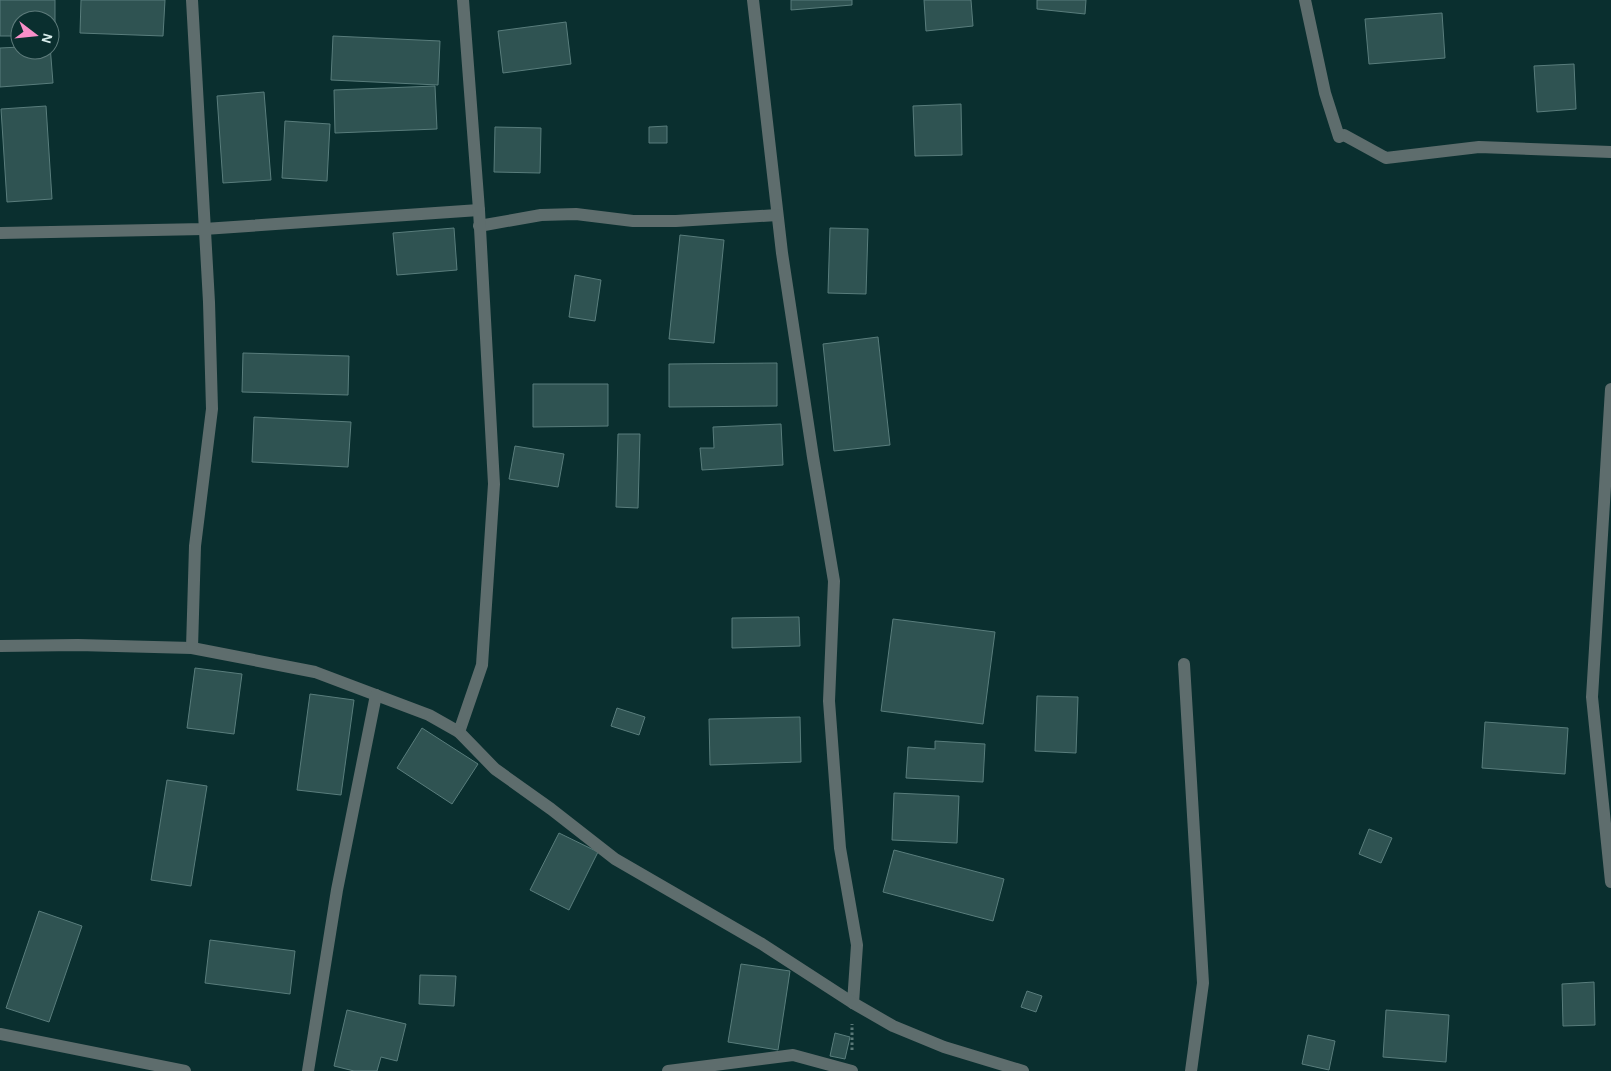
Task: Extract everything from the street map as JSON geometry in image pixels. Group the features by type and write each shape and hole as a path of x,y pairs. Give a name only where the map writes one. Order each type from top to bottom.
{"street":[{"path":"192,0 212,408 195,546 192,648"},
{"path":"459,732 482,665 494,484 479,210 463,0"},
{"path":"753,0 777,215 813,457 834,581 829,701 840,848 857,945 852,1003"},
{"path":"1305,0 1325,93 1339,137 1344,134 1386,158 1479,147 1611,152"},
{"path":"0,233 204,229 479,210"},
{"path":"479,226 541,215 576,214 633,221 676,221 777,215"},
{"path":"1611,389 1592,697 1611,882"},
{"path":"0,646 78,645 192,648 315,672 429,714 459,732 495,770 551,809 616,859 762,944 852,1003 893,1026 944,1047 1023,1071"},
{"path":"1184,664 1202,983 1191,1071"},
{"path":"308,1071 337,890 376,695"},
{"path":"0,1034 185,1071"},
{"path":"668,1071 793,1055 852,1071"}],"path":[{"path":"852,1003 852,1071"}],"building":[{"path":"0,0 55,0 55,10 10,10 10,36 0,36"},
{"path":"81,0 165,0 163,36 80,33"},
{"path":"791,0 852,0 852,5 791,10"},
{"path":"924,0 971,0 973,26 926,31"},
{"path":"1037,0 1086,0 1085,14 1037,9"},
{"path":"1442,13 1445,58 1369,64 1365,19"},
{"path":"566,22 571,64 503,73 498,31"},
{"path":"333,36 440,41 438,85 331,80"},
{"path":"0,48 10,48 10,60 51,60 53,83 0,87"},
{"path":"1574,64 1576,109 1537,112 1534,66"},
{"path":"435,86 437,129 335,133 334,90"},
{"path":"264,92 271,180 223,183 217,96"},
{"path":"961,104 962,155 915,156 913,106"},
{"path":"46,106 52,199 7,202 1,109"},
{"path":"285,121 330,124 327,181 282,178"},
{"path":"667,126 667,143 649,143 649,127"},
{"path":"495,127 541,128 540,173 494,172"},
{"path":"454,228 457,270 397,275 393,233"},
{"path":"830,228 868,229 866,294 828,293"},
{"path":"680,235 724,240 714,343 669,339"},
{"path":"575,275 601,280 595,321 569,317"},
{"path":"878,337 890,445 834,451 823,344"},
{"path":"243,353 349,356 348,395 242,392"},
{"path":"777,363 777,406 669,407 669,364"},
{"path":"533,384 608,384 608,426 533,427"},
{"path":"254,417 351,422 348,467 252,462"},
{"path":"781,424 783,465 702,470 700,448 714,448 713,427"},
{"path":"618,434 640,434 638,508 616,507"},
{"path":"515,446 564,454 558,487 509,479"},
{"path":"799,617 800,646 732,648 732,618"},
{"path":"893,619 995,632 983,724 881,711"},
{"path":"195,668 242,674 234,734 187,728"},
{"path":"310,694 354,700 341,795 297,790"},
{"path":"1037,696 1078,697 1076,753 1035,751"},
{"path":"617,708 645,717 639,735 611,726"},
{"path":"800,717 801,762 710,765 709,719"},
{"path":"1485,722 1568,728 1565,774 1482,768"},
{"path":"422,728 478,764 452,804 397,768"},
{"path":"935,741 985,744 983,782 906,778 908,747 935,749"},
{"path":"167,780 207,786 191,886 151,880"},
{"path":"894,793 959,796 957,843 892,840"},
{"path":"1369,829 1392,838 1381,863 1359,854"},
{"path":"559,833 598,852 569,910 530,890"},
{"path":"894,850 1004,879 993,921 883,892"},
{"path":"39,911 82,926 49,1022 6,1008"},
{"path":"210,940 295,951 290,994 205,983"},
{"path":"741,964 790,971 778,1050 728,1042"},
{"path":"420,975 456,976 454,1006 419,1004"},
{"path":"1594,982 1595,1025 1563,1026 1562,984"},
{"path":"1027,991 1042,996 1036,1012 1021,1007"},
{"path":"347,1010 406,1024 397,1061 381,1057 377,1071 354,1071 334,1066"},
{"path":"1386,1010 1449,1015 1446,1062 1383,1057"},
{"path":"835,1033 850,1037 845,1059 830,1056"},
{"path":"1308,1035 1335,1041 1329,1070 1302,1064"}]}
